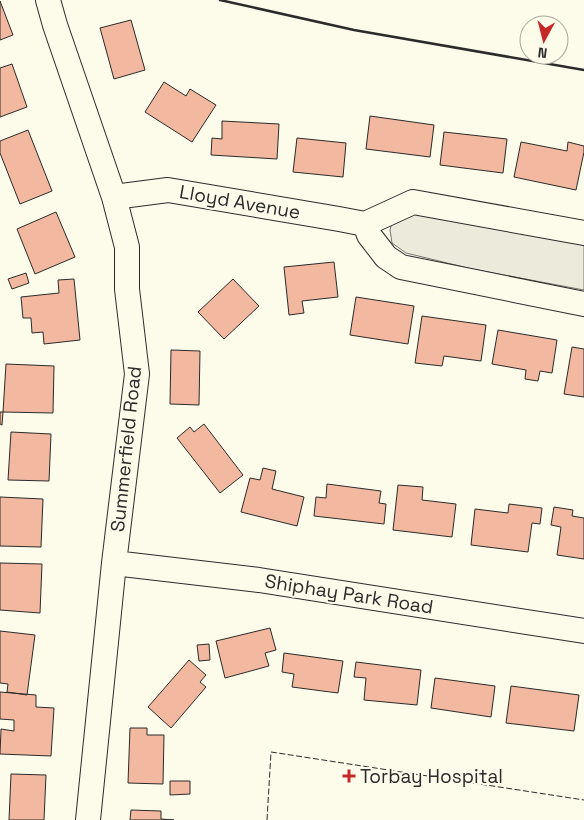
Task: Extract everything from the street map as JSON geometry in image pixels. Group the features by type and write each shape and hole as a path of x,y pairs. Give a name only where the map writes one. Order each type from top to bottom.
{"street":[{"name":"Summerfield Road","path":"48,0 114,197 127,247 127,289 137,374 114,562 88,820"},
{"name":"Lloyd Avenue","path":"114,197 168,190 365,224"},
{"path":"584,233 413,202 365,224 369,235 386,257 401,267 584,304"},
{"name":"Shiphay Park Road","path":"114,562 259,580 584,631"}],"shaded area":[{"path":"410,202 584,235 584,290 472,269 406,253 392,243 390,230 394,215"}],"building":[{"path":"0,1 13,35 0,40"},
{"path":"131,20 145,70 114,79 100,28"},
{"path":"12,64 27,107 0,117 0,68"},
{"path":"164,82 186,96 190,89 216,105 192,142 145,112"},
{"path":"370,116 434,125 430,157 366,149"},
{"path":"222,121 279,124 277,159 211,155 212,138 222,139"},
{"path":"28,130 52,191 20,204 0,153 0,141"},
{"path":"444,132 507,139 503,173 440,165"},
{"path":"297,138 346,143 343,177 293,172"},
{"path":"521,142 567,151 568,142 584,146 576,190 514,177"},
{"path":"56,212 75,257 35,274 17,229"},
{"path":"334,262 338,297 302,301 304,313 289,315 284,267"},
{"path":"26,273 29,283 12,289 8,279"},
{"path":"74,279 80,340 44,344 43,332 32,333 31,318 23,318 21,297 59,293 58,280"},
{"path":"233,279 259,306 224,339 198,312"},
{"path":"356,297 414,306 408,344 350,335"},
{"path":"422,316 486,325 481,361 444,356 442,366 415,363"},
{"path":"498,330 557,340 552,373 540,371 538,381 525,379 526,370 492,364"},
{"path":"572,347 584,349 584,397 564,394"},
{"path":"171,350 200,351 199,405 170,404"},
{"path":"6,364 54,366 53,413 3,412"},
{"path":"0,412 3,412 2,425 0,424"},
{"path":"204,424 243,475 220,493 177,438 190,427 194,432"},
{"path":"11,432 51,434 49,481 8,480"},
{"path":"263,468 276,471 272,489 304,497 297,526 241,512 250,478 260,480"},
{"path":"327,484 381,491 379,503 386,504 384,524 314,516 316,497 326,498"},
{"path":"398,485 423,487 422,500 456,504 452,537 393,530"},
{"path":"0,497 43,499 41,547 0,546"},
{"path":"509,504 542,508 540,524 532,523 528,552 471,545 475,509 508,513"},
{"path":"554,507 573,510 572,516 584,518 584,559 557,555 561,527 551,525"},
{"path":"0,563 42,564 40,613 0,610"},
{"path":"270,628 276,650 265,653 269,666 225,678 216,641"},
{"path":"0,631 35,635 27,695 7,692 8,684 0,683"},
{"path":"209,644 210,660 199,661 197,645"},
{"path":"284,653 343,661 338,693 292,687 294,674 282,672"},
{"path":"189,660 206,675 200,682 206,687 171,728 148,707"},
{"path":"356,662 421,670 417,705 364,700 366,678 354,677"},
{"path":"435,678 495,686 491,717 431,708"},
{"path":"511,686 579,695 574,731 506,723"},
{"path":"0,692 36,695 36,707 54,708 51,756 0,754 1,729 14,731 14,720 0,719"},
{"path":"130,728 147,728 147,735 164,735 163,784 128,783"},
{"path":"11,774 46,775 44,820 9,820"},
{"path":"170,781 190,781 190,794 170,795"},
{"path":"131,810 161,811 161,819 174,820 130,820"}],"fence":[{"path":"267,820 271,752 584,800"}],"wall":[{"path":"220,0 354,30 584,70"}],"place":[{"name":"Torbay Hospital","path":"349,776"}]}
